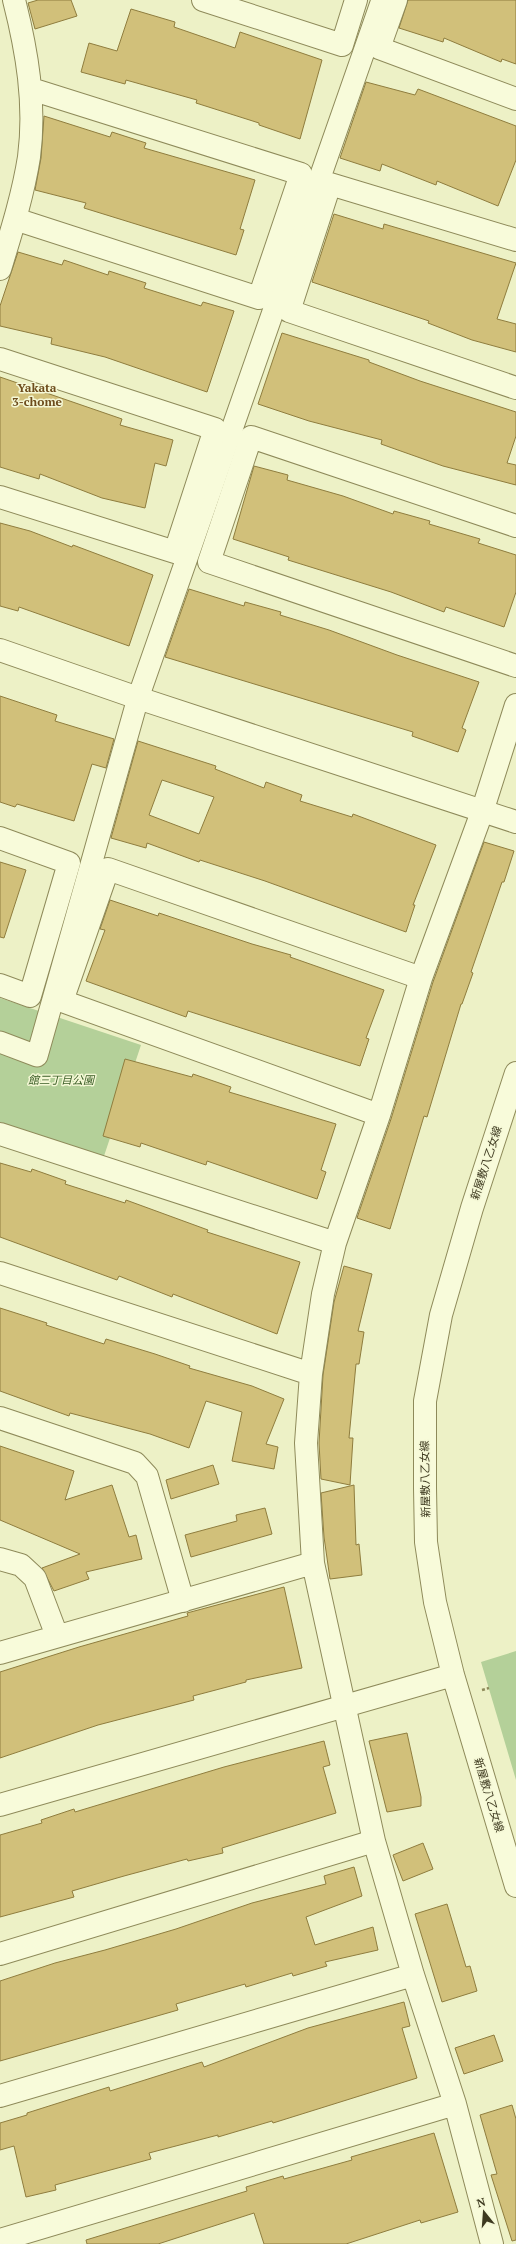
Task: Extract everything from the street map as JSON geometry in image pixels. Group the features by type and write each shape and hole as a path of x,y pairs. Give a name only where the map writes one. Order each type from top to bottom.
{"street":[{"path":"0,269 15,219 29,156 31,89 14,0"},
{"path":"203,0 342,45 356,0"},
{"path":"0,1042 37,1056 138,698 382,0"},
{"path":"396,0 378,48 516,99"},
{"path":"15,219 259,298 300,174 31,89"},
{"path":"516,240 330,184 289,311 516,388"},
{"path":"0,360 215,430 175,552 0,497"},
{"path":"516,526 250,437 209,562 516,666"},
{"path":"0,650 138,698 516,822"},
{"path":"489,2243 455,2104 413,1975 374,1841 314,1563 306,1443 310,1374 323,1294 335,1243 379,1115 421,978 482,812 516,705"},
{"path":"0,838 69,863 30,996 0,985"},
{"path":"379,1115 62,1001 108,869 421,978"},
{"name":"新屋敷八乙女線","path":"516,1072 472,1208 441,1315 425,1401 426,1542 435,1602 453,1675 516,1886"},
{"path":"0,1134 335,1243"},
{"path":"0,1273 310,1374"},
{"path":"0,1418 135,1463 147,1476 183,1601"},
{"path":"0,1559 21,1565 35,1578 57,1636"},
{"path":"0,1653 314,1563"},
{"path":"0,1805 453,1675"},
{"path":"0,1954 374,1841"},
{"path":"0,2096 413,1975"},
{"path":"0,2240 455,2104"}],"green space":[{"name":"館三丁目公園","path":"0,998 141,1045 104,1156 0,1122"},
{"path":"516,1651 516,1780 481,1662"}],"building":[{"path":"38,0 71,0 77,16 35,29 28,3"},
{"path":"408,0 516,0 516,64 502,59 501,62 444,38 443,42 399,28"},
{"path":"131,9 175,22 174,27 235,48 240,32 322,60 300,139 259,125 259,123 196,103 197,100 126,80 125,84 81,72 89,43 117,51"},
{"path":"366,82 415,95 418,89 516,126 516,160 498,206 437,181 436,185 382,164 380,171 340,158"},
{"path":"44,116 110,137 112,132 146,143 144,148 255,180 240,229 244,230 236,255 84,208 86,203 35,190 41,158"},
{"path":"334,214 383,229 384,224 516,263 497,319 516,324 516,352 472,340 428,323 429,321 312,282"},
{"path":"18,252 62,265 64,260 108,275 109,271 146,283 144,288 201,306 203,302 234,311 207,392 105,357 51,344 52,338 0,326 0,306"},
{"path":"282,333 369,360 369,362 420,381 516,412 516,436 507,463 516,465 516,485 443,466 381,444 382,440 309,421 258,404"},
{"path":"0,377 122,419 120,425 173,440 166,466 155,463 145,508 102,498 40,474 39,479 0,467"},
{"path":"254,466 288,475 287,480 343,496 393,514 394,511 430,521 429,524 480,539 478,543 516,555 516,592 504,627 446,607 444,612 391,592 288,560 289,557 233,539"},
{"path":"0,523 30,531 72,547 73,545 153,575 129,646 19,607 18,611 0,606"},
{"path":"189,589 244,606 245,602 281,612 280,615 329,630 397,655 479,682 462,728 466,730 458,752 412,736 413,732 165,657"},
{"path":"0,696 57,715 55,721 114,739 106,768 92,764 74,821 17,804 15,807 0,802"},
{"path":"138,741 216,766 215,769 264,788 266,782 302,795 300,801 352,817 353,814 436,845 413,905 415,905 406,932 265,881 200,860 199,862 147,843 146,848 111,838","holes":["162,780 214,797 199,834 149,815"]},
{"path":"484,842 514,851 471,972 473,973 461,1004 427,1117 424,1116 390,1229 357,1218 391,1119 433,982"},
{"path":"0,862 26,870 4,938 0,937"},
{"path":"110,900 158,916 159,913 252,944 291,955 290,957 384,990 366,1038 369,1039 360,1066 188,1011 186,1017 86,981 105,930 100,929"},
{"path":"125,1059 192,1077 193,1074 231,1087 229,1092 336,1124 321,1170 326,1172 317,1199 207,1161 206,1165 141,1143 140,1147 103,1136"},
{"path":"0,1163 31,1172 32,1169 66,1181 65,1184 125,1203 126,1200 208,1230 207,1232 300,1262 277,1334 173,1294 172,1297 119,1276 117,1280 0,1237"},
{"path":"344,1266 372,1274 358,1331 364,1332 359,1364 356,1364 349,1438 353,1438 350,1485 321,1479 319,1443 323,1375 334,1302"},
{"path":"0,1308 104,1344 106,1339 155,1354 190,1366 189,1368 252,1386 284,1399 266,1444 278,1447 274,1469 232,1461 242,1412 206,1401 189,1448 150,1434 70,1413 69,1416 0,1391"},
{"path":"0,1446 74,1471 65,1500 112,1485 129,1537 136,1535 142,1559 86,1572 89,1579 54,1591 42,1568 80,1554 0,1520"},
{"path":"213,1465 219,1484 171,1499 166,1480"},
{"path":"354,1485 356,1545 359,1544 362,1575 330,1579 324,1537 321,1493"},
{"path":"265,1508 272,1534 191,1557 185,1535 237,1521 236,1515"},
{"path":"284,1587 302,1668 246,1680 246,1682 193,1696 194,1700 98,1725 0,1758 0,1672 79,1647 188,1616 187,1613"},
{"path":"407,1733 421,1797 421,1806 387,1812 369,1741"},
{"path":"324,1741 330,1765 323,1767 336,1813 222,1848 223,1853 188,1861 187,1859 124,1876 72,1891 74,1897 0,1917 0,1835 42,1823 41,1820 74,1809 75,1812 224,1767"},
{"path":"423,1843 433,1869 403,1881 393,1855"},
{"path":"354,1867 362,1896 306,1917 315,1945 373,1927 378,1950 325,1962 327,1966 293,1976 292,1973 246,1987 245,1984 176,2004 178,2010 0,2061 0,1981 55,1963 176,1929 252,1903 326,1884 324,1876"},
{"path":"447,1904 466,1967 470,1966 477,1991 442,2002 415,1914"},
{"path":"404,2002 410,2026 402,2028 417,2078 273,2123 272,2121 218,2137 218,2135 149,2153 151,2159 55,2185 56,2190 26,2197 14,2146 0,2150 0,2123 27,2115 27,2113 109,2087 110,2091 202,2062 204,2067 308,2028"},
{"path":"494,2035 503,2061 464,2074 455,2048"},
{"path":"512,2105 516,2119 516,2240 512,2241 491,2175 497,2174 480,2115"},
{"path":"434,2133 458,2212 421,2223 420,2220 346,2244 264,2244 254,2213 158,2244 87,2244 86,2240 247,2191 246,2187 283,2176 284,2179 352,2160 351,2157"}],"district":[{"name":"Yakata 3-chome","path":"37,395"}]}
